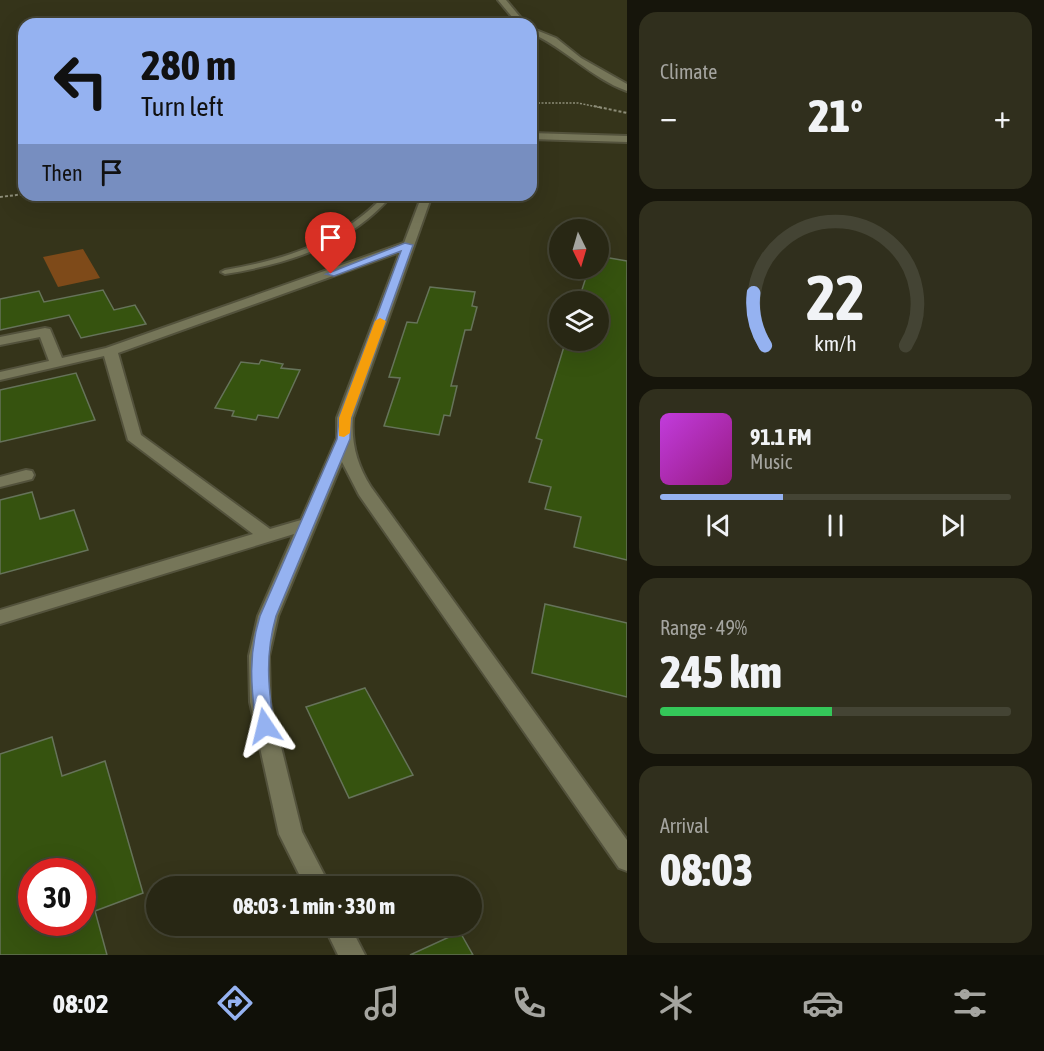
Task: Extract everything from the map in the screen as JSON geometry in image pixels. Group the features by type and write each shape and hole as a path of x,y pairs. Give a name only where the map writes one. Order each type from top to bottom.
{"street":[{"path":"502,0 517,18"},
{"path":"537,33 553,40 578,60 627,88"},
{"path":"537,136 627,139"},
{"path":"425,201 345,418 344,439 350,463 365,491 627,860"},
{"path":"0,376 110,351 408,245"},
{"path":"0,341 45,332 57,363"},
{"path":"110,351 134,437 268,536"},
{"path":"313,876 291,834 265,726 258,679 262,636 268,616 344,439"},
{"path":"0,482 26,475"},
{"path":"0,617 307,524"},
{"path":"342,936 352,955"}],"lane":[{"path":"225,272 281,261 322,245 361,221 383,201"}],"path":[{"path":"537,103 570,102 627,113"},
{"path":"0,197 18,195"}],"shaded area":[{"path":"83,249 100,278 58,287 43,257"}],"building":[{"path":"609,258 627,261 627,560 574,547 581,517 545,509 551,487 529,482 542,440 536,438 563,351 609,351 609,291 582,291 585,279 609,279"},
{"path":"430,287 475,292 472,306 477,307 471,330 465,330 451,386 457,386 450,416 444,415 439,435 384,426 400,378 389,377 407,322 417,323"},
{"path":"103,290 114,310 135,305 146,324 81,338 69,315 0,330 0,299 39,291 44,302"},
{"path":"261,360 283,364 281,368 300,370 278,418 258,415 256,420 232,416 234,411 215,408 241,362 259,364"},
{"path":"76,373 95,420 0,442 0,390"},
{"path":"32,492 40,519 74,510 88,550 0,574 0,500"},
{"path":"545,604 627,623 627,697 532,673"},
{"path":"365,688 413,775 349,798 306,707"},
{"path":"52,737 62,776 105,761 143,893 96,911 96,858 18,858 18,936 96,936 96,915 107,955 0,955 0,754"},
{"path":"451,936 462,936 473,955 410,955"}],"slow traffic":[{"path":"344,433 345,418 380,321"}],"route":[{"path":"265,726 258,679 262,636 275,597 344,439 345,418 408,245 331,274"}]}
